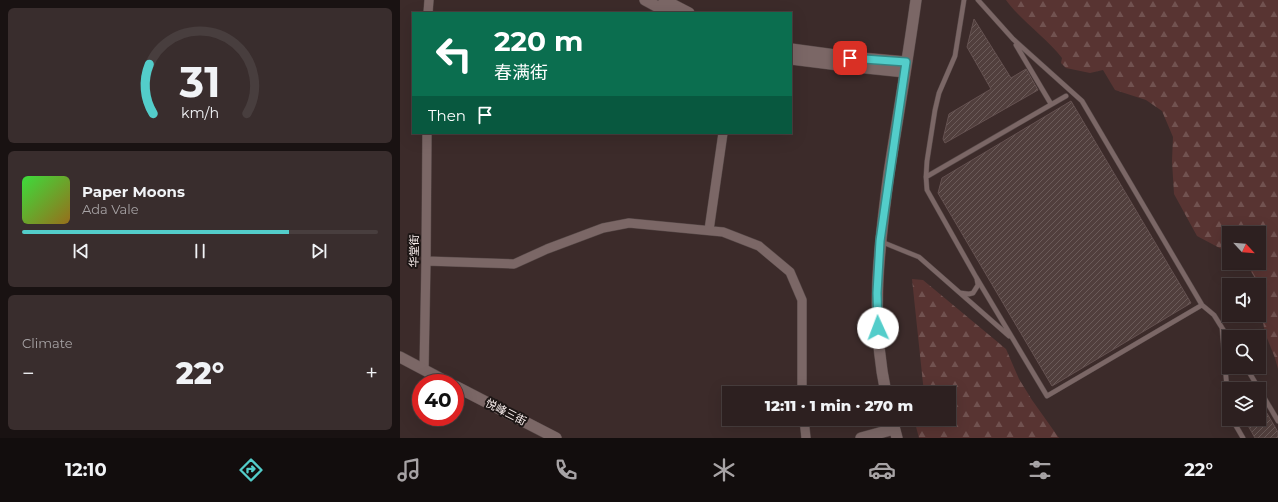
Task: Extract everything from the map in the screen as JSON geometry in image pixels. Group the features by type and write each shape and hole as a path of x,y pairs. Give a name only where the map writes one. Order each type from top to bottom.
{"street":[{"path":"428,0 428,12"},
{"path":"645,0 667,12"},
{"path":"664,0 687,12"},
{"path":"885,386 880,355 877,319 880,241 916,0"},
{"path":"792,49 905,67"},
{"path":"792,59 833,65 905,67"},
{"name":"华堂街","path":"424,370 427,134"},
{"path":"709,230 723,134"},
{"path":"426,261 514,264 547,248 603,228 629,223 723,232 759,246 790,272 802,300 802,386"},
{"path":"400,357 432,374"},
{"name":"悦峰三街","path":"464,391 556,438"},
{"path":"805,426 806,438"},
{"path":"860,438 894,429"}],"lane":[{"path":"964,0 955,56 939,93 935,110 926,177 927,190 932,201 1047,396 1202,305"},
{"path":"978,0 1013,39 1082,101 1202,305 1214,315 1222,328 1226,382"},
{"path":"1013,39 1051,104"},
{"path":"926,177 1066,96"},
{"path":"880,241 919,257 1014,340"},
{"path":"961,293 973,293 977,289 978,285 976,276"},
{"path":"1266,402 1278,421"},
{"path":"1237,426 1243,438"}],"green space":[{"path":"1006,0 1278,0 1278,369 1266,336 1266,330 1264,330 1263,322 1266,322 1266,278 1255,278 1250,270 1266,270 1266,226 1222,226 1222,249 1197,236 1174,194 1172,161 1173,137 1162,111 1146,100 1115,90 1103,70 1090,73 1066,68 1061,63 1062,58 1056,50 1012,8"},
{"path":"912,279 923,280 1006,349 1019,379 1059,438 919,438 916,426 956,426 956,386 923,386"}],"building":[{"path":"974,19 1011,78 1026,69 1038,90 945,143 943,139 949,114 991,89 967,47"},
{"path":"1071,101 1191,303 1052,386 938,193 942,178"},
{"path":"1266,412 1278,432 1278,438 1255,438 1248,426 1266,426"}],"route":[{"path":"850,58 906,62 880,241 877,293 878,328"}]}
